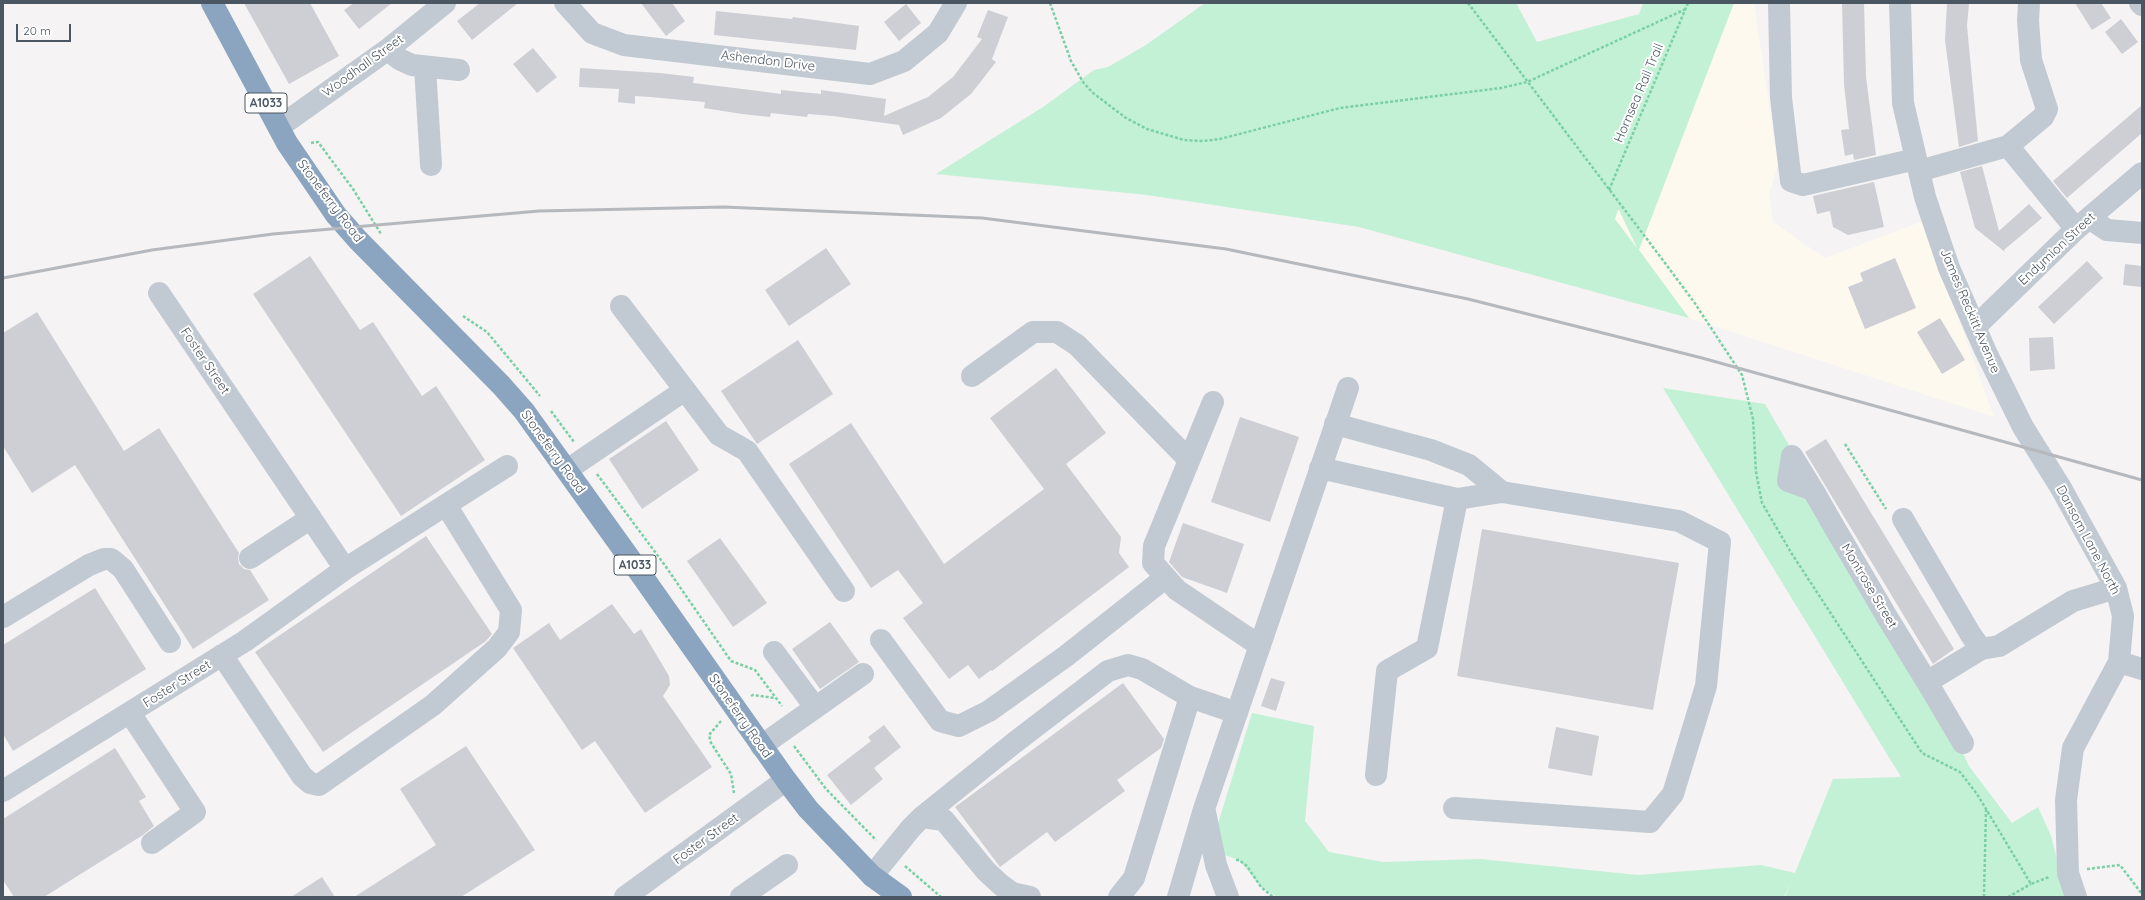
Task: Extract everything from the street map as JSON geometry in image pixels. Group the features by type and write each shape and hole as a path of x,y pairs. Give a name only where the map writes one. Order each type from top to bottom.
{"highway":[{"name":"Stoneferry Road","path":"212,3 279,127 304,169 333,210 358,240 501,385 524,411 761,746 808,809 872,876 900,897"}],"street":[{"name":"Ashendon Drive","path":"565,3 592,33 624,45 870,74 904,60 938,33 956,3"},
{"path":"1779,3 1781,98 1791,180 1803,185 1918,165 2008,146 2043,116 2047,108 2031,60 2028,21 2029,3"},
{"name":"James Reckitt Avenue","path":"1900,3 1903,103 1925,197 1949,268 1975,327 2023,427"},
{"name":"Woodhall Street","path":"279,127 387,50 432,7"},
{"path":"387,50 401,60 412,65 459,70"},
{"path":"425,67 432,165"},
{"path":"2008,146 2083,223 2107,230 2142,233"},
{"name":"Endymion Street","path":"1975,327 2083,223 2142,173"},
{"name":"Foster Street","path":"158,293 345,569"},
{"path":"620,306 719,436 747,451 844,591"},
{"path":"972,376 1034,332 1057,332 1076,345 1189,460"},
{"path":"1178,897 1204,809 1348,388"},
{"path":"567,470 685,390"},
{"path":"1213,402 1154,546 1153,564 1177,590 1260,646"},
{"path":"1335,424 1431,450 1469,465 1502,492"},
{"name":"Dansom Lane North","path":"2023,427 2061,488 2116,588 2123,616 2119,662"},
{"name":"Foster Street","path":"3,791 222,656 345,569 507,466"},
{"path":"1320,468 1457,499 1502,492 1679,521 1720,542 1706,686 1673,794 1650,822 1454,808"},
{"name":"Montrose Street","path":"1813,490 1963,743"},
{"path":"1376,775 1387,671 1428,648 1457,499"},
{"path":"222,656 302,776 310,783 319,785 433,705 497,648 509,632 511,610 446,505"},
{"path":"250,558 311,518"},
{"path":"1903,519 1971,635 1981,649"},
{"path":"3,617 89,565 104,559 111,559 123,569 170,642"},
{"path":"881,640 940,721 959,726 989,711 1066,656 1165,578"},
{"path":"1926,682 1981,649 1999,646 2072,601 2116,588"},
{"path":"774,652 815,707"},
{"path":"2076,897 2068,873 2066,800 2073,748 2119,662 2142,669"},
{"path":"872,876 911,828 922,817 1014,743 1108,671 1128,665 1142,669 1190,697 1237,713"},
{"path":"761,746 863,674"},
{"path":"1118,897 1134,878 1190,697"},
{"path":"130,713 195,812 152,843"},
{"name":"Foster Street","path":"625,897 786,780"},
{"path":"1204,809 1216,865 1228,897"},
{"path":"922,817 944,820 986,871 1001,885 1012,893 1030,897"},
{"path":"741,897 787,865"}],"path":[{"path":"1050,3 1071,61 1083,82 1093,93 1126,118 1147,129 1184,140 1220,139 1340,108 1501,88 1527,82 1686,9"},
{"path":"1468,3 1694,302 1742,375 1752,420 1756,472 1762,503 1792,554 1922,753 1960,772 1986,808 2031,884"},
{"name":"Hornsea Rail Trail","path":"1609,191 1688,3"},
{"path":"1845,444 1890,515 1903,519"},
{"path":"734,799 731,774 710,742 709,735 716,726 753,695 776,698"},
{"path":"1984,897 1986,808"},
{"path":"2008,897 2031,884 2047,878 2092,867 2120,865 2142,894"}],"shaded area":[{"path":"1696,3 1754,3 1778,165 1769,194 1773,222 1825,258 1923,221 1994,417 1689,318 1615,219"}],"green space":[{"path":"1205,3 1516,3 1537,42 1639,14 1643,3 1734,3 1639,250 1689,318 1359,227 1147,195 936,174 1043,107 1094,70 1108,67 1146,45","holes":["1619,210 1637,248 1615,219"]},
{"path":"1663,388 1765,404 1941,706 1969,766 2012,823 2038,807 2051,836 2067,897 1785,897 1791,882 1784,897 1277,897 1261,887 1239,860 1225,855 1217,827 1252,713 1314,726 1305,821 1329,852 1383,862 1480,859 1638,875 1761,865 1795,873 1833,779 1901,777"}],"building":[{"path":"244,3 310,3 339,56 289,84"},
{"path":"354,3 392,3 359,29 344,10"},
{"path":"480,3 518,3 472,40 457,21"},
{"path":"641,3 672,3 685,21 666,36"},
{"path":"1842,3 1864,3 1866,77 1876,155 1854,160 1853,154 1845,156 1841,130 1849,129 1844,84"},
{"path":"1947,3 1969,3 1967,26 1978,141 1959,147 1945,40"},
{"path":"2075,3 2101,3 2111,18 2092,30"},
{"path":"906,4 921,23 899,41 884,22"},
{"path":"988,10 1008,17 992,59 996,62 971,94 941,118 903,135 899,125 808,114 807,117 771,113 770,117 742,114 704,108 705,102 650,97 635,96 635,104 618,102 619,89 579,87 580,68 660,73 694,77 693,83 781,94 781,90 821,94 821,90 886,99 884,116 928,97 953,77 982,39 977,37"},
{"path":"716,11 792,19 793,17 859,26 856,50 714,35"},
{"path":"2121,19 2138,42 2122,54 2105,32"},
{"path":"533,48 557,77 537,93 513,64"},
{"path":"2142,105 2142,133 2067,198 2053,181"},
{"path":"1982,166 1999,231 2029,204 2042,218 2004,250 2005,252 1975,228 1960,172"},
{"path":"1874,182 1884,227 1848,235 1833,227 1830,211 1817,214 1813,196"},
{"path":"826,248 851,284 789,326 765,290"},
{"path":"310,256 360,330 373,322 422,396 436,386 485,460 401,516 253,294"},
{"path":"1895,258 1916,308 1865,329 1848,287 1863,281 1860,273"},
{"path":"2087,261 2103,278 2054,324 2038,307"},
{"path":"2125,264 2142,266 2142,287 2123,285"},
{"path":"37,312 124,451 159,428 239,553 239,564 244,569 250,570 269,600 193,649 75,465 32,493 3,446 3,333"},
{"path":"1940,318 1965,360 1942,374 1917,332"},
{"path":"2053,337 2055,369 2030,371 2029,338"},
{"path":"798,340 833,394 757,444 721,391"},
{"path":"1056,368 1106,433 1066,464 1121,537 1119,553 1129,567 992,671 991,670 979,679 968,665 949,679 903,618 923,603 898,570 871,588 789,464 851,423 944,564 1044,489 990,418"},
{"path":"1240,417 1299,437 1270,522 1211,502"},
{"path":"666,421 699,470 642,509 609,459"},
{"path":"1826,439 1954,649 1933,664 1805,452"},
{"path":"1183,523 1244,544 1227,593 1182,577 1169,562"},
{"path":"1482,529 1679,563 1653,710 1457,676"},
{"path":"426,536 492,634 486,641 323,752 255,652"},
{"path":"720,538 767,603 733,627 687,561"},
{"path":"95,588 146,669 13,751 3,734 3,645"},
{"path":"612,604 634,634 641,629 669,676 670,685 663,696 712,767 645,813 595,741 582,750 513,648 549,623 560,640"},
{"path":"830,622 859,662 820,689 792,649"},
{"path":"1271,678 1285,682 1276,711 1261,706"},
{"path":"1123,683 1164,739 1161,748 1117,780 1125,791 1055,842 1047,832 1000,867 955,807"},
{"path":"884,725 901,747 874,768 883,779 851,805 827,775 871,741 868,737"},
{"path":"1556,727 1599,736 1592,776 1548,768"},
{"path":"466,746 535,850 461,897 354,897 436,845 400,789"},
{"path":"115,748 146,797 139,801 154,826 143,835 44,897 14,897 3,880 3,819"},
{"path":"322,877 335,897 291,897"}],"railway":[{"path":"3,278 152,250 273,234 539,211 724,207 982,218 1226,249 1468,299 1702,358 2142,480"}]}
